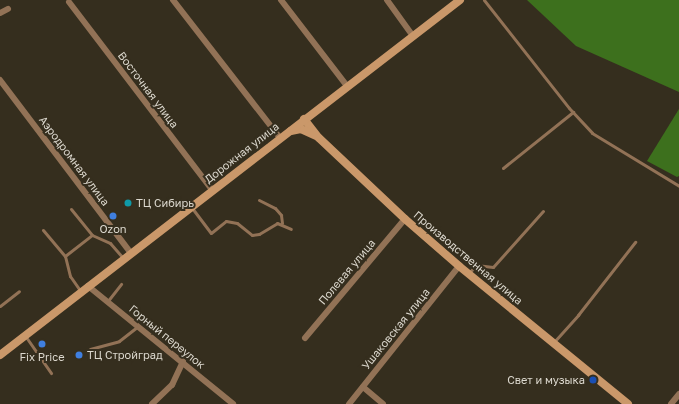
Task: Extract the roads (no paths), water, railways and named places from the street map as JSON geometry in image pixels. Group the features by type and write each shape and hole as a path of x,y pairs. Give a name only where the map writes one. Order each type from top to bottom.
{"main road":[{"name":"Дорожная улица","path":"0,355 460,0"},
{"path":"317,109 314,124 319,138"},
{"name":"Производственная улица","path":"304,119 319,138 405,219 468,274 628,404"},
{"path":"287,132 301,129 319,138"}],"street":[{"path":"173,0 280,138"},
{"path":"282,0 347,86"},
{"path":"387,0 413,36"},
{"name":"Восточная улица","path":"69,2 212,190"},
{"path":"0,14 8,9"},
{"name":"Аэродромная улица","path":"0,80 127,256"},
{"name":"Полевая улица","path":"305,338 405,219"},
{"name":"Ушаковская улица","path":"349,404 459,266"},
{"name":"Горный переулок","path":"88,286 183,361 233,404"},
{"path":"152,404 172,385 183,361"},
{"path":"362,387 383,404"},
{"path":"671,404 679,394"}],"lane":[{"path":"484,0 573,112 592,133 679,186"},
{"path":"503,168 573,112"},
{"path":"259,200 274,208 281,215 282,223"},
{"path":"191,207 211,233 226,221 237,223 252,235 259,234 271,225 282,223 291,229"},
{"path":"71,209 92,235 110,243 127,256"},
{"path":"468,274 476,265 492,267 543,211"},
{"path":"43,230 65,256 70,276 81,292"},
{"path":"65,256 92,235"},
{"path":"553,343 578,315 635,242"},
{"path":"107,302 121,284"},
{"path":"0,306 19,291"},
{"path":"90,349 119,341 138,326"},
{"path":"25,335 51,373"}],"place":[{"name":"ТЦ Сибирь","path":"128,203"},
{"name":"Ozon","path":"113,216"},
{"name":"Fix Price","path":"42,344"},
{"name":"ТЦ Стройград","path":"79,355"},
{"name":"Свет и музыка","path":"593,380"}]}
